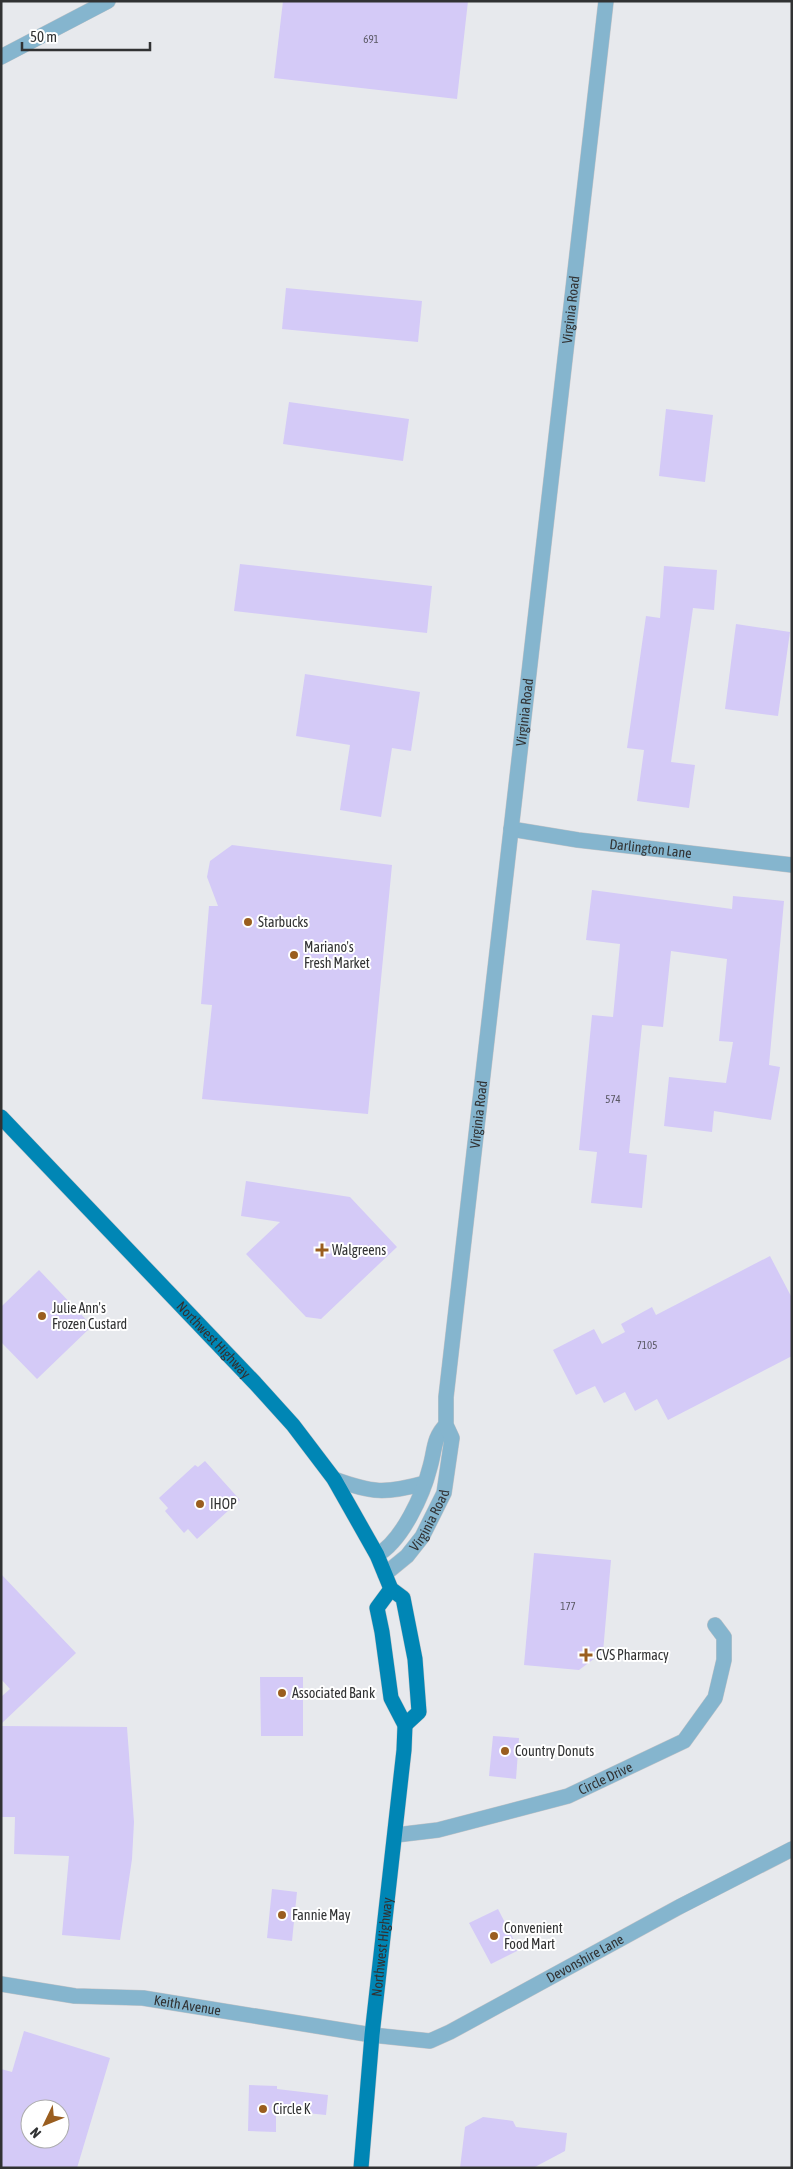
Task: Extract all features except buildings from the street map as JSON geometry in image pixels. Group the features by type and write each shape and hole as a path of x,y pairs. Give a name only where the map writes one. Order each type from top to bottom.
{"main road":[{"name":"Northwest Highway","path":"1,1116 293,1425 334,1478 377,1555 391,1589 402,1598 418,1684 419,1712 405,1725 402,1781 372,2035 361,2168"},
{"path":"391,1589 376,1608 382,1632 390,1698 405,1725"}],"street":[{"path":"1,57 108,1"},
{"name":"Virginia Road","path":"385,1574 407,1556 435,1514 444,1493 452,1438 446,1425 446,1396 606,1"},
{"name":"Darlington Lane","path":"511,829 578,840 792,865"},
{"name":"Virginia Road","path":"377,1555 396,1540 425,1483 437,1433 446,1425"},
{"path":"334,1478 363,1489 377,1491 396,1491 425,1483"},
{"name":"Circle Drive","path":"396,1835 438,1830 568,1796 684,1741 715,1698 724,1660 724,1637 715,1625"},
{"name":"Devonshire Lane","path":"372,2035 430,2041 450,2032 679,1907 792,1849"},
{"name":"Keith Avenue","path":"1,1984 76,1996 143,1998 372,2035"}],"place":[{"name":"Starbucks","path":"248,922"},
{"name":"Mariano's Fresh Market","path":"294,955"},
{"name":"Walgreens","path":"322,1250"},
{"name":"Julie Ann's Frozen Custard","path":"42,1316"},
{"name":"IHOP","path":"200,1504"},
{"name":"CVS Pharmacy","path":"586,1655"},
{"name":"Associated Bank","path":"282,1693"},
{"name":"Country Donuts","path":"505,1751"},
{"name":"Fannie May","path":"282,1915"},
{"name":"Convenient Food Mart","path":"494,1936"},
{"name":"Circle K","path":"263,2109"}]}
